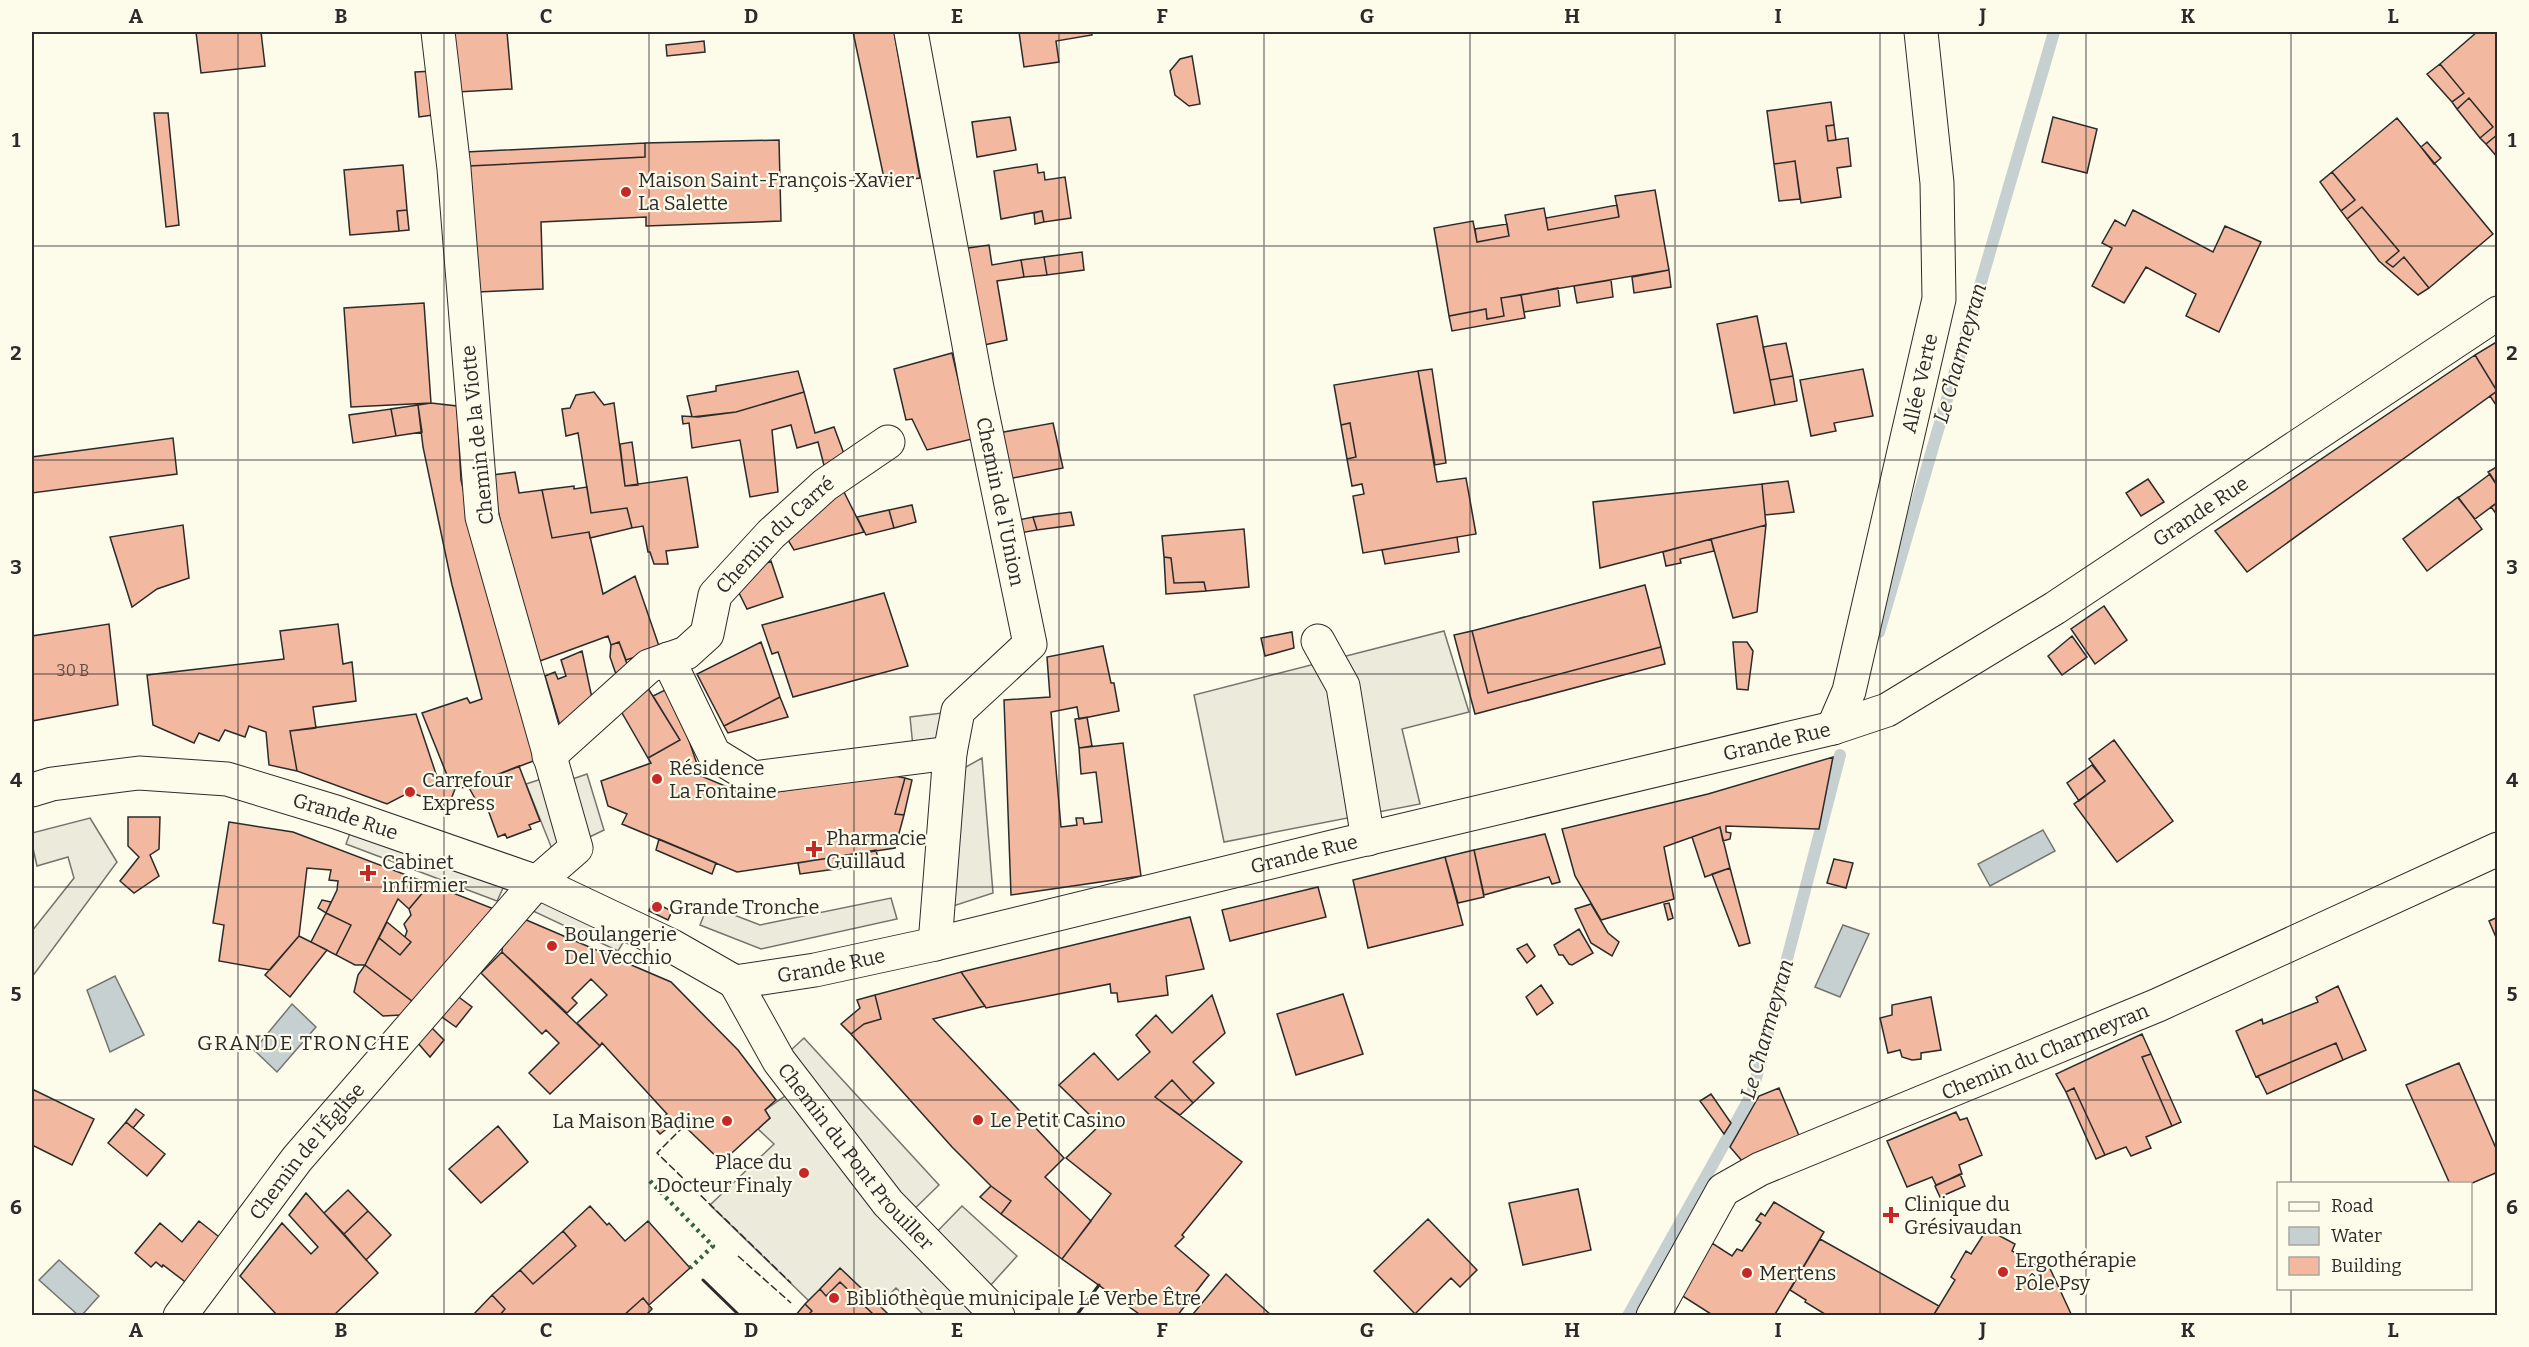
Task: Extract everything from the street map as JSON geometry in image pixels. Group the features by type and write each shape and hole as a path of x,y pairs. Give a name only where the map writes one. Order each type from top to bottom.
{"street":[{"name":"Chemin de la Viotte","path":"438,32 454,169 482,517 576,848 537,882"},
{"name":"Chemin de l'Union","path":"911,32 977,388 1030,644 958,711 950,753 935,944"},
{"name":"Allée Verte","path":"1833,728 1849,691 1939,299 1938,183 1921,32"},
{"name":"Grande Rue","path":"32,790 51,784 139,773 227,779 336,812 537,882 672,946 735,982 815,970 935,944 1833,728 1887,710 2055,608 2498,313"},
{"name":"Chemin du Carré","path":"549,756 649,666 686,653 706,634 715,596 771,534 825,485 888,442"},
{"path":"1318,641 1343,686 1368,839"},
{"path":"668,658 714,754 753,778 950,753"},
{"name":"Chemin du Charmeyran","path":"1653,1316 1723,1190 1760,1169 2158,1005 2498,849"},
{"name":"Chemin de l'Église","path":"180,1316 297,1159 537,882"},
{"name":"Chemin du Pont Prouiller","path":"735,982 779,1061 888,1203 998,1316"}],"shaded area":[{"path":"1444,631 1469,712 1402,729 1420,804 1224,842 1194,695"},
{"path":"958,711 950,753 914,757 910,717"},
{"path":"982,758 993,893 938,911 948,777"},
{"path":"587,774 604,830 575,844 552,849 526,784 554,775 558,784"},
{"path":"90,818 117,862 32,977 32,931 74,878 68,857 37,866 32,833"},
{"path":"355,819 510,873 497,901 346,844"},
{"path":"548,888 632,928 618,951 533,911"},
{"path":"891,898 897,919 761,949 700,925 708,905 760,925"},
{"path":"804,1038 939,1185 904,1219 927,1242 962,1206 1017,1256 980,1297 998,1315 924,1315 896,1288 879,1305 840,1269 809,1301 710,1205 774,1144 758,1129 770,1118 765,1110 798,1087 779,1061"}],"water":[{"path":"2043,830 2055,851 1990,886 1978,864"},
{"path":"1843,925 1869,934 1840,997 1815,987"},
{"path":"115,976 144,1035 110,1052 87,990"},
{"path":"292,1004 316,1027 277,1072 254,1050"},
{"path":"59,1260 99,1296 82,1315 78,1315 39,1280"}],"building":[{"path":"196,32 261,32 265,66 201,73"},
{"path":"449,32 507,32 512,89 457,92"},
{"path":"853,32 894,32 920,178 885,183"},
{"path":"1019,32 1091,32 1092,35 1056,41 1059,62 1024,67"},
{"path":"2477,32 2498,32 2498,134 2486,144 2480,138 2493,127 2469,98 2457,109 2452,102 2464,93 2440,64"},
{"path":"704,41 705,52 667,56 666,45"},
{"path":"1192,56 1200,104 1189,106 1175,95 1170,71 1180,59"},
{"path":"2440,64 2464,93 2452,102 2427,74"},
{"path":"434,71 440,114 419,117 415,72"},
{"path":"2469,98 2493,127 2480,138 2457,109"},
{"path":"1831,102 1834,125 1826,126 1828,141 1848,138 1851,166 1837,168 1841,197 1801,203 1795,161 1774,164 1767,111"},
{"path":"154,113 168,113 179,225 166,227"},
{"path":"1010,117 1016,150 977,157 972,122"},
{"path":"2053,117 2097,129 2087,173 2042,162"},
{"path":"2397,118 2493,234 2429,288 2404,257 2393,267 2386,262 2399,251 2362,207 2347,219 2341,211 2355,200 2332,172"},
{"path":"1834,125 1836,140 1828,141 1826,126"},
{"path":"2498,134 2498,158 2486,144"},
{"name":"Maison Saint-François-Xavier La Salette","path":"779,140 781,221 646,226 646,217 541,222 543,289 478,292 469,166 645,157 645,143"},
{"path":"2427,142 2441,158 2434,164 2421,147"},
{"path":"645,143 645,157 469,166 466,152"},
{"path":"1795,161 1800,199 1779,201 1774,164"},
{"path":"1037,164 1038,173 1044,172 1045,180 1065,177 1071,218 1044,222 1042,211 1001,219 994,171"},
{"path":"403,165 407,210 397,211 399,231 350,235 344,170"},
{"path":"2332,172 2355,200 2341,211 2320,182"},
{"path":"1655,190 1669,270 1501,298 1504,316 1487,319 1486,309 1449,316 1434,228 1473,221 1477,242 1509,236 1505,215 1544,208 1548,230 1619,217 1615,196"},
{"path":"1617,205 1619,217 1548,230 1546,218"},
{"path":"2362,207 2399,251 2386,262 2393,267 2404,257 2429,288 2418,295 2379,261 2347,219"},
{"path":"407,210 409,230 399,231 397,211"},
{"path":"2133,210 2213,252 2225,226 2261,242 2219,332 2186,316 2196,294 2146,267 2124,303 2092,286 2112,248 2102,243 2115,220 2125,226"},
{"path":"1042,211 1044,222 1035,224 1034,213"},
{"path":"1507,224 1509,236 1477,242 1475,229"},
{"path":"989,245 992,265 1021,260 1024,277 997,281 1007,340 975,347 961,249"},
{"path":"1082,252 1084,270 1047,275 1044,257"},
{"path":"1044,257 1047,275 1024,277 1021,260"},
{"path":"1669,270 1671,287 1634,293 1632,277"},
{"path":"1611,280 1613,297 1577,303 1574,286"},
{"path":"1558,288 1560,306 1524,312 1521,295"},
{"path":"1521,295 1525,318 1452,331 1449,316 1486,309 1487,319 1504,316 1501,298"},
{"path":"424,303 431,403 351,407 344,308"},
{"path":"1757,316 1775,405 1734,413 1717,324"},
{"path":"2498,341 2498,408 2490,396 2497,391 2475,355"},
{"path":"1786,343 1793,376 1770,380 1763,347"},
{"path":"952,353 972,439 927,450 912,419 906,420 894,369"},
{"path":"2475,355 2497,391 2247,572 2215,531"},
{"path":"1432,369 1446,463 1435,465 1418,371"},
{"path":"1863,369 1873,416 1834,423 1836,431 1811,436 1800,380"},
{"path":"798,371 804,392 736,412 692,417 687,396 716,391 716,386"},
{"path":"1418,371 1437,482 1466,478 1476,534 1363,553 1353,496 1364,494 1362,484 1352,486 1347,459 1356,457 1350,423 1341,425 1334,385"},
{"path":"1793,376 1797,401 1775,405 1770,380"},
{"path":"594,392 604,405 614,403 625,486 687,477 698,547 666,551 668,564 654,564 648,552 643,526 632,528 627,508 591,513 578,433 566,436 562,409 570,408 576,395"},
{"path":"804,392 815,433 834,427 847,462 827,477 818,442 797,448 791,425 772,430 778,492 750,497 740,440 692,448 689,423 683,424 682,416 698,417 736,412"},
{"path":"431,403 457,406 461,480 485,582 536,760 462,788 447,775 422,713 467,698 470,703 482,699 452,585 423,447 418,405"},
{"path":"418,405 422,432 396,436 391,409"},
{"path":"391,409 396,436 353,443 349,415"},
{"path":"1053,423 1063,468 1008,479 998,433"},
{"path":"1350,423 1356,457 1347,459 1341,425"},
{"path":"173,438 177,474 32,493 32,457"},
{"path":"632,442 638,485 625,486 620,444"},
{"path":"2498,466 2498,487 2488,472"},
{"path":"515,472 519,493 542,490 552,538 589,532 603,594 635,576 660,649 626,660 619,642 611,645 608,636 540,661 506,546 492,475"},
{"path":"2490,474 2498,487 2498,502 2475,519 2458,498"},
{"path":"2148,479 2164,502 2141,516 2126,493"},
{"path":"1788,481 1794,512 1765,515 1762,484"},
{"path":"840,484 864,532 794,550 783,532"},
{"path":"1762,484 1766,525 1600,568 1593,502"},
{"path":"574,486 574,489 587,487 591,513 627,508 632,528 590,538 589,532 552,538 542,490"},
{"path":"2458,497 2482,529 2427,571 2403,539"},
{"path":"2498,502 2498,516 2491,507"},
{"path":"912,505 916,522 894,528 889,510"},
{"path":"889,510 894,528 866,535 857,517"},
{"path":"1071,512 1074,525 1037,530 1033,517"},
{"path":"1033,517 1037,530 1020,533 1018,520"},
{"path":"183,525 189,578 157,589 132,607 110,537"},
{"path":"1766,525 1757,612 1733,618 1711,539"},
{"path":"1244,529 1249,587 1206,591 1204,582 1174,583 1171,558 1164,557 1162,536"},
{"path":"1457,537 1459,552 1385,564 1382,550"},
{"path":"1711,539 1714,551 1680,559 1681,563 1666,566 1663,552"},
{"path":"1164,557 1171,558 1174,583 1204,582 1206,591 1166,594"},
{"path":"771,561 783,597 747,609 737,589 759,567"},
{"path":"1645,585 1661,647 1488,693 1472,631"},
{"path":"884,593 908,666 793,697 778,652 772,654 762,625"},
{"path":"2104,606 2127,640 2095,664 2071,629"},
{"path":"109,624 118,705 32,721 32,636"},
{"path":"338,624 343,664 352,662 356,701 313,707 316,728 290,731 297,771 269,765 266,732 249,726 245,737 225,730 219,741 199,733 194,743 153,725 147,675 284,659 280,631"},
{"path":"1472,631 1488,693 1661,647 1665,664 1475,714 1454,635"},
{"path":"1292,632 1294,648 1265,656 1261,638"},
{"path":"2072,636 2087,657 2062,675 2048,656"},
{"path":"619,642 630,672 618,680 610,657 611,645"},
{"path":"761,642 780,697 724,726 697,674"},
{"path":"1733,642 1747,642 1753,651 1748,690 1737,689"},
{"path":"1103,646 1111,683 1114,683 1119,711 1079,719 1077,707 1051,712 1061,827 1077,825 1076,818 1083,818 1084,824 1102,822 1096,772 1081,774 1079,748 1123,743 1141,876 1011,895 1004,700 1050,697 1047,657"},
{"path":"582,651 592,698 561,729 545,676 555,672 558,679 566,676 561,660"},
{"path":"646,685 680,740 648,758 618,706"},
{"name":"Résidence La Fontaine","path":"671,687 701,776 749,796 890,775 905,778 895,814 904,815 895,848 737,872 622,824 627,814 608,806 601,781 651,763 648,758 680,740 653,696"},
{"path":"780,697 788,717 728,733 724,726"},
{"path":"416,714 436,774 455,789 448,807 410,792 387,804 297,771 290,731"},
{"path":"1087,717 1092,746 1079,748 1075,719"},
{"path":"2114,740 2173,821 2117,862 2074,804 2105,781 2089,759"},
{"path":"1833,757 1819,829 1726,826 1726,832 1731,833 1730,839 1723,841 1720,827 1664,847 1674,899 1601,920 1575,876 1562,829 1708,794"},
{"path":"2092,765 2105,781 2079,801 2067,783"},
{"path":"519,766 540,821 529,825 531,829 507,838 505,834 498,837 487,807 477,802 468,786"},
{"path":"905,778 912,780 904,815 895,814"},
{"path":"128,817 160,817 159,849 150,855 159,876 134,893 120,881 139,857 128,846"},
{"path":"229,822 293,832 430,884 409,909 398,899 365,965 355,965 336,955 351,925 326,913 337,890 338,881 329,880 331,870 307,868 299,936 270,970 219,961 224,925 213,923"},
{"path":"1720,827 1730,868 1705,877 1692,837"},
{"path":"1545,834 1560,882 1552,884 1549,877 1484,895 1474,850"},
{"path":"659,839 716,863 712,874 656,850"},
{"path":"876,850 879,863 800,874 798,863"},
{"path":"1474,850 1484,897 1458,903 1445,857"},
{"path":"1445,857 1463,925 1368,948 1353,880"},
{"path":"1834,859 1853,863 1846,888 1827,883"},
{"path":"1730,868 1750,943 1739,946 1712,874"},
{"path":"430,884 494,909 417,1005 365,965 379,938 400,955 411,942 405,937 407,931 404,924 411,915 409,909"},
{"path":"1318,887 1326,917 1230,941 1222,910"},
{"path":"322,900 331,902 326,913 318,908"},
{"name":"Grande Tronche","path":"653,902 672,911 668,920 649,911"},
{"path":"1669,903 1673,918 1668,920 1664,904"},
{"path":"1591,904 1608,933 1619,942 1612,956 1591,943 1575,909"},
{"path":"326,913 351,925 336,955 311,942"},
{"path":"1190,917 1204,969 1166,976 1168,995 1118,1002 1117,993 1111,993 1110,984 986,1008 961,972"},
{"path":"2498,917 2498,942 2489,921"},
{"path":"524,919 671,982 738,1050 776,1100 765,1110 770,1118 722,1162 678,1120 660,1134 653,1126 667,1114 602,1043 600,1046 577,1023 607,995 591,979 572,998 577,1003 567,1013 502,952 503,940"},
{"path":"387,922 411,942 400,955 379,938"},
{"path":"1579,929 1593,953 1572,965 1563,955 1559,955 1554,945"},
{"path":"299,936 327,950 290,997 265,975"},
{"path":"1527,944 1535,956 1527,963 1517,949"},
{"path":"502,952 600,1046 550,1094 529,1073 559,1043 546,1030 542,1034 481,973"},
{"path":"365,965 417,1005 401,1015 383,1016 354,992 358,975"},
{"name":"Le Petit Casino","path":"961,972 985,1006 933,1019 1064,1158 1045,1177 1091,1221 1062,1259 1001,1214 1011,1201 991,1186 952,1147 851,1034 864,1024 881,1019 875,995"},
{"path":"1541,985 1553,1003 1537,1015 1526,997"},
{"path":"2338,986 2366,1050 2343,1060 2336,1043 2256,1077 2236,1031 2262,1019 2263,1024 2318,1002 2316,997"},
{"path":"1343,994 1363,1054 1296,1075 1277,1014"},
{"path":"456,995 472,1007 456,1027 439,1015"},
{"path":"875,995 881,1019 864,1024 851,1034 841,1024 860,1008 857,1000"},
{"path":"1212,995 1225,1033 1193,1062 1214,1083 1193,1103 1172,1080 1155,1097 1242,1162 1175,1246 1209,1275 1177,1316 1142,1316 1062,1259 1111,1194 1066,1158 1100,1125 1059,1085 1094,1053 1118,1080 1150,1052 1136,1035 1156,1015 1172,1033"},
{"path":"1931,997 1941,1050 1921,1053 1921,1059 1912,1060 1902,1057 1900,1050 1888,1053 1880,1018 1892,1015 1892,1005"},
{"path":"430,1026 444,1040 430,1057 417,1042"},
{"path":"2142,1034 2151,1054 2142,1057 2172,1126 2146,1137 2151,1148 2131,1156 2126,1147 2105,1155 2074,1088 2066,1092 2056,1074"},
{"path":"2336,1043 2343,1060 2267,1094 2258,1076"},
{"path":"2151,1054 2181,1122 2172,1126 2142,1057"},
{"path":"2459,1063 2498,1153 2498,1172 2472,1183 2449,1182 2406,1085"},
{"path":"1172,1080 1193,1103 1180,1115 1155,1097"},
{"path":"1779,1088 1800,1138 1743,1162 1730,1147 1759,1096"},
{"path":"2074,1088 2105,1155 2096,1159 2066,1092"},
{"path":"32,1089 94,1119 72,1165 32,1145"},
{"path":"1711,1094 1731,1123 1724,1134 1700,1101"},
{"path":"136,1109 144,1115 133,1128 126,1122"},
{"path":"1956,1112 1960,1120 1967,1118 1982,1155 1959,1165 1962,1174 1936,1185 1932,1177 1907,1187 1887,1141"},
{"path":"126,1122 165,1154 147,1176 108,1143"},
{"path":"498,1126 528,1162 481,1203 449,1169"},
{"path":"1960,1174 1965,1186 1940,1197 1935,1186"},
{"path":"991,1186 1011,1201 1001,1214 980,1197"},
{"path":"1578,1189 1591,1250 1523,1265 1509,1203"},
{"path":"348,1190 368,1211 344,1234 324,1213"},
{"path":"306,1193 378,1273 333,1316 278,1316 240,1276 282,1223 311,1254 318,1247 289,1215"},
{"name":"Mertens","path":"1774,1202 1824,1232 1774,1316 1714,1316 1681,1295 1712,1243 1732,1256 1737,1249 1742,1251 1761,1223 1756,1220 1761,1213 1765,1216"},
{"path":"590,1206 625,1241 648,1221 690,1268 649,1305 643,1298 623,1316 499,1316 505,1309 492,1295 520,1270 533,1284 576,1246 563,1231"},
{"path":"368,1211 391,1235 366,1260 344,1234"},
{"path":"1428,1219 1477,1270 1460,1287 1451,1278 1415,1314 1374,1271"},
{"path":"199,1221 223,1240 188,1284 163,1265 162,1267 156,1262 151,1267 135,1253 160,1223 182,1242"},
{"name":"Ergothérapie Pôle Psy","path":"1987,1229 2015,1244 2012,1251 2038,1267 2047,1262 2072,1316 1933,1316 1955,1280 1951,1277 1966,1251 1971,1254"},
{"path":"563,1231 576,1246 533,1284 520,1270"},
{"path":"1820,1239 1939,1306 1933,1316 1828,1316 1805,1302 1806,1300 1790,1290"},
{"path":"840,1268 890,1316 875,1316 840,1282 826,1296 820,1289"},
{"path":"1226,1274 1272,1316 1194,1316 1193,1314"},
{"name":"Bibliothèque municipale Le Verbe Être","path":"840,1282 875,1316 807,1316 812,1311 805,1304 820,1289 826,1296"},
{"path":"492,1295 505,1309 499,1316 472,1316"},
{"path":"643,1298 652,1309 645,1316 623,1316"},
{"path":"805,1304 812,1311 807,1316 795,1316"}],"waterway":[{"name":"Le Charmeyran","path":"1879,632 2054,32"},
{"name":"Le Charmeyran","path":"1628,1316 1752,1094 1840,755"}],"hedge":[{"path":"650,1181 713,1246 690,1268"}],"fence":[{"path":"684,1126 657,1153 791,1283"},
{"path":"738,1256 791,1303"}],"wall":[{"path":"703,1280 740,1316"},
{"path":"1076,1316 1099,1285"}],"place":[{"name":"Maison Saint-François-Xavier La Salette","path":"626,192"},
{"name":"Résidence La Fontaine","path":"657,779"},
{"name":"Carrefour Express","path":"410,792"},
{"name":"Pharmacie Guillaud","path":"814,849"},
{"name":"Cabinet infirmier","path":"368,873"},
{"name":"Grande Tronche","path":"657,907"},
{"name":"Boulangerie Del Vecchio","path":"552,946"},
{"name":"Le Petit Casino","path":"978,1120"},
{"name":"La Maison Badine","path":"727,1121"},
{"name":"Place du Docteur Finaly","path":"804,1173"},
{"name":"Clinique du Grésivaudan","path":"1891,1215"},
{"name":"Ergothérapie Pôle Psy","path":"2003,1272"},
{"name":"Mertens","path":"1747,1273"},
{"name":"Bibliothèque municipale Le Verbe Être","path":"834,1298"}],"district":[{"name":"GRANDE TRONCHE","path":"304,1043"}]}
